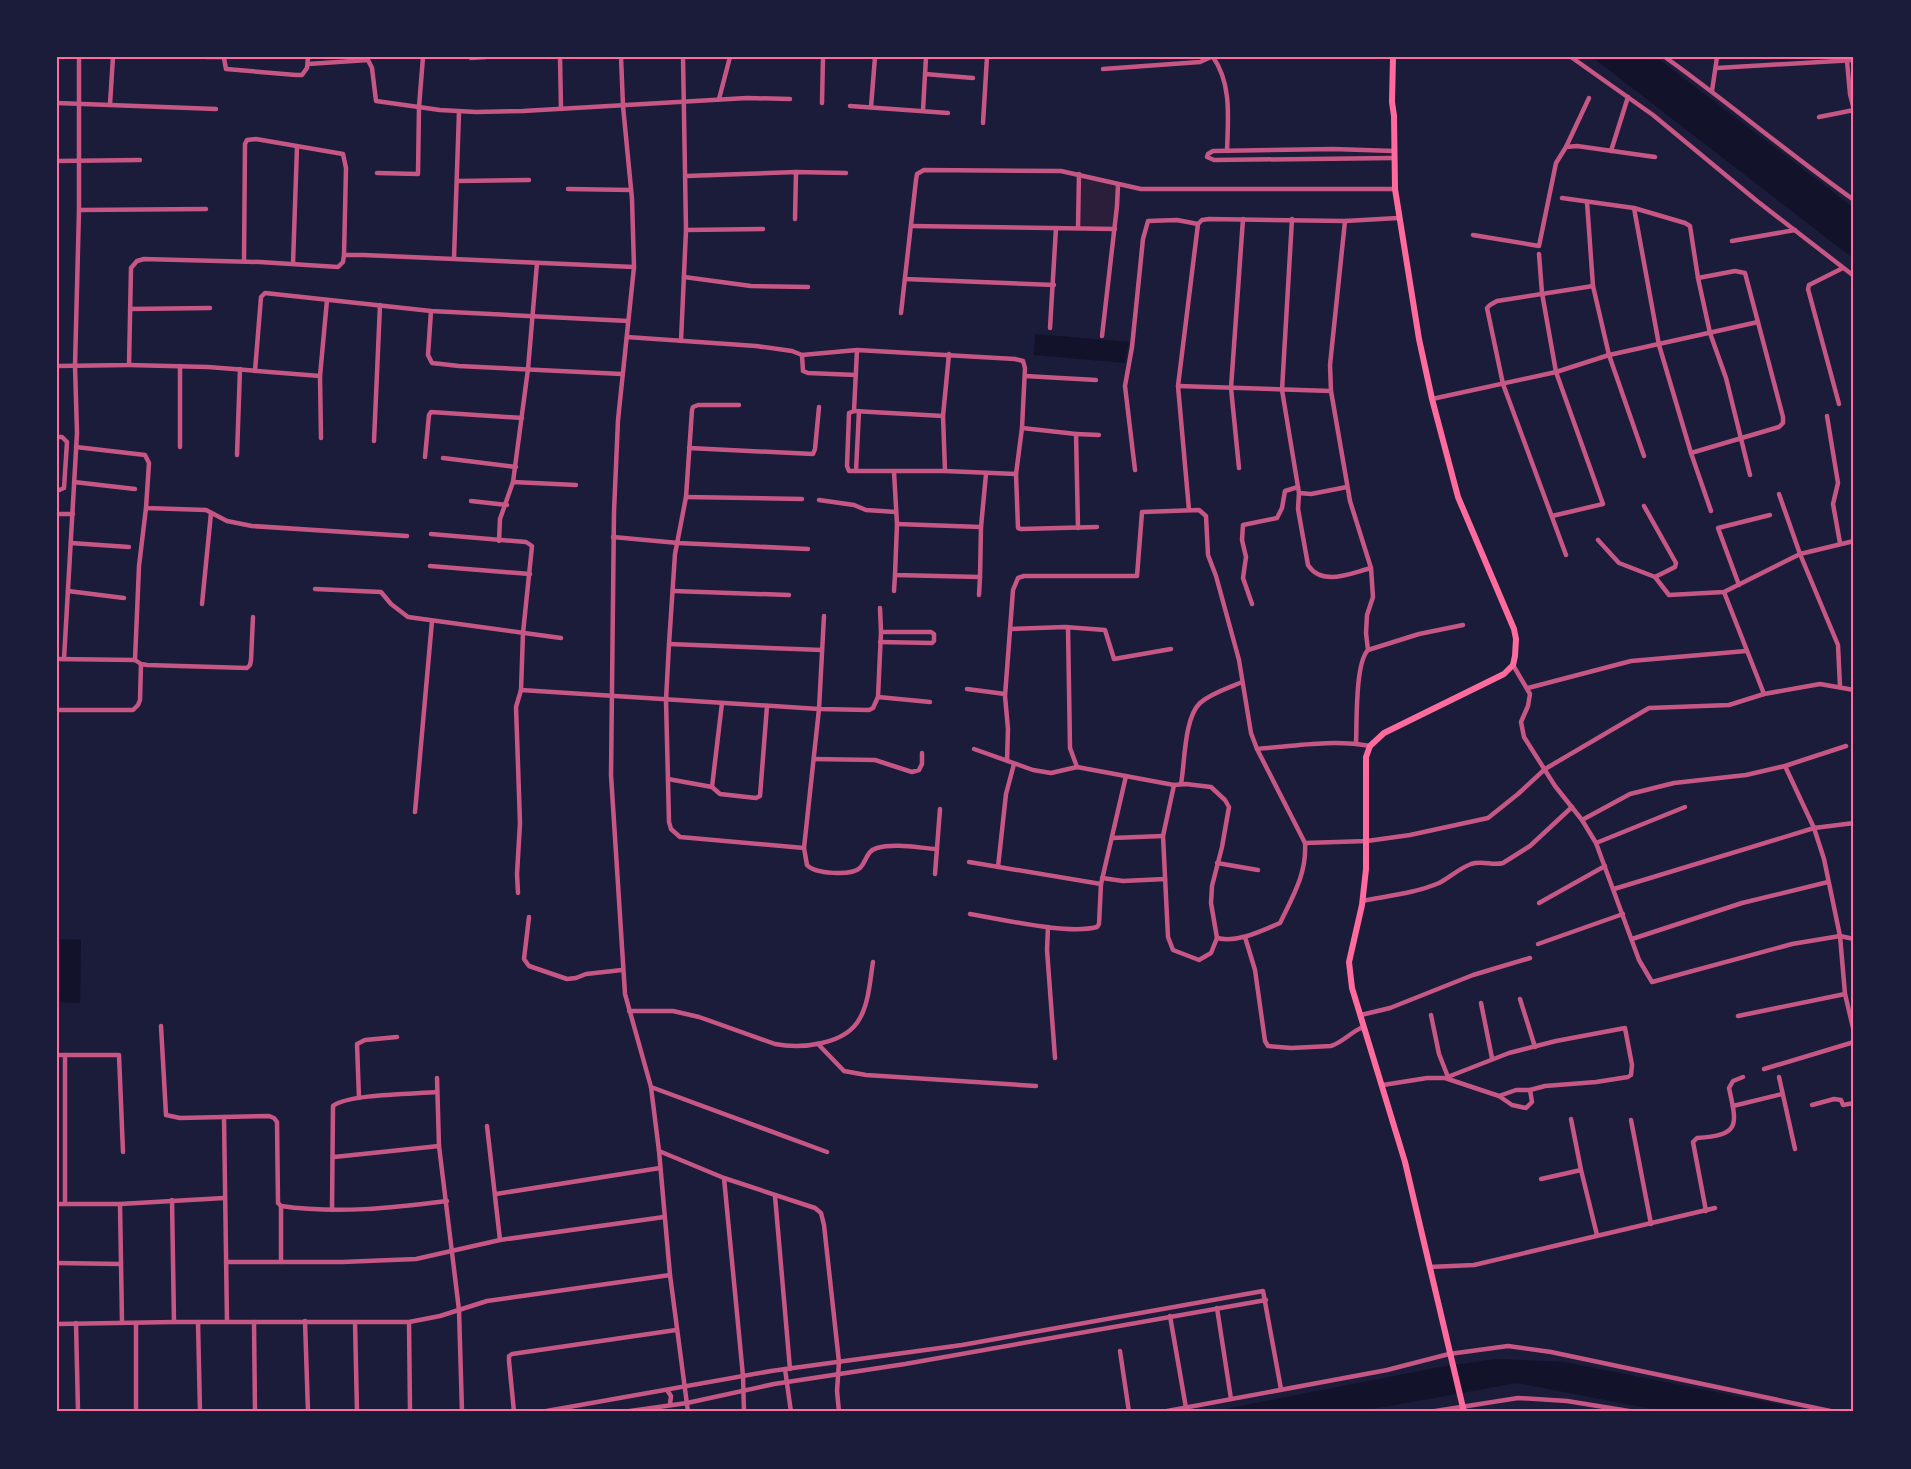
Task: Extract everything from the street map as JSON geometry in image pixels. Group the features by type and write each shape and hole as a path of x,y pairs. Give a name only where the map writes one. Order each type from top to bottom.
{"main road":[{"path":"1387,57 1393,60 1395,189 1398,218 1432,399 1458,497 1514,629 1516,645 1513,664 1499,677 1384,733 1370,746 1366,757 1366,841 1362,901 1349,962 1352,988 1405,1162 1462,1406"}],"street":[{"path":"64,659 76,447 79,57"},
{"path":"110,104 113,57"},
{"path":"206,57 224,58 226,69 296,75 303,73 308,64 308,57"},
{"path":"376,173 418,174 419,107 423,57"},
{"path":"471,58 486,57"},
{"path":"560,57 561,109"},
{"path":"621,57 622,106 631,189 634,267 618,420 613,537 611,775 622,970 629,1011 651,1087 676,1330 688,1412"},
{"path":"681,341 687,230 683,57"},
{"path":"719,99 730,57"},
{"path":"822,103 823,57"},
{"path":"871,107 875,57"},
{"path":"922,110 926,57"},
{"path":"983,123 987,57"},
{"path":"1103,69 1200,62 1212,57 1222,72 1226,86 1227,150"},
{"path":"1571,57 1628,97 1854,276"},
{"path":"1665,57 1854,200"},
{"path":"1712,91 1718,57"},
{"path":"308,64 369,60 376,101 459,112 684,103 719,99 790,99"},
{"path":"1717,68 1854,60"},
{"path":"1819,117 1854,110 1847,61"},
{"path":"925,74 973,78"},
{"path":"1611,151 1628,97"},
{"path":"1473,235 1539,246 1556,163 1589,98"},
{"path":"57,103 216,109"},
{"path":"850,106 948,113"},
{"path":"454,258 459,112"},
{"path":"129,365 131,268 136,261 155,258 338,267 344,262 345,157 338,153 256,139 246,140 244,261"},
{"path":"1566,147 1576,146 1654,157"},
{"path":"294,264 297,147"},
{"path":"1333,149 1394,154 1214,160 1208,157 1208,154 1213,151 1227,150 1333,149"},
{"path":"57,160 140,160"},
{"path":"901,313 917,174 924,170 1054,171 1079,174 1141,189 1395,189"},
{"path":"686,176 796,172 846,173"},
{"path":"795,219 796,172"},
{"path":"1078,227 1079,174"},
{"path":"458,182 529,180"},
{"path":"1102,336 1118,185"},
{"path":"568,189 631,189"},
{"path":"1562,198 1634,208 1688,224 1710,333 1726,378 1750,475"},
{"path":"1587,202 1593,286 1609,355 1644,456"},
{"path":"1634,208 1659,345 1711,511"},
{"path":"79,210 206,209"},
{"path":"1189,510 1178,386 1198,224 1202,220 1398,218"},
{"path":"1239,468 1231,388 1243,219"},
{"path":"1292,219 1282,390 1308,565 1312,572 1326,578 1371,568"},
{"path":"1135,470 1125,387 1147,222 1177,220 1198,224"},
{"path":"1345,220 1330,365 1331,391 1347,487 1371,568 1373,597 1367,615 1368,650"},
{"path":"912,226 1114,229"},
{"path":"1050,328 1056,228"},
{"path":"687,230 763,229"},
{"path":"1732,241 1795,230"},
{"path":"1539,254 1542,293 1556,372 1603,504 1552,516"},
{"path":"344,255 634,267"},
{"path":"499,541 500,519 507,505 516,467 528,369 537,263"},
{"path":"1839,404 1808,289 1809,285 1844,268"},
{"path":"1691,453 1779,428 1783,417 1745,273 1735,271 1698,278"},
{"path":"684,278 751,286 808,287"},
{"path":"905,279 1053,285"},
{"path":"1566,555 1503,384 1487,309 1497,301 1593,286"},
{"path":"255,371 262,294 431,311 628,321"},
{"path":"321,438 320,376 327,300"},
{"path":"374,441 380,305"},
{"path":"130,309 210,308"},
{"path":"431,311 428,355 432,363 622,374"},
{"path":"1432,399 1556,372 1609,355 1758,322"},
{"path":"627,337 756,346 792,351 802,355 857,350 949,354 1023,361 1025,376 1022,428 1016,474 1018,528 1096,527"},
{"path":"856,471 857,350"},
{"path":"945,471 943,416 949,354"},
{"path":"802,355 801,365 803,371 808,374 856,375"},
{"path":"57,366 180,366 320,376"},
{"path":"180,366 180,447"},
{"path":"237,455 240,369"},
{"path":"1025,376 1096,380"},
{"path":"1178,386 1331,391"},
{"path":"739,405 693,407 686,497 675,555 669,644 666,700 669,822 671,829 680,837 804,848"},
{"path":"690,448 813,454 819,407"},
{"path":"943,416 857,411 849,413 847,466 849,471 1016,474"},
{"path":"425,457 431,412 522,418"},
{"path":"1827,416 1838,483 1833,504 1840,543"},
{"path":"1022,428 1099,435"},
{"path":"1076,434 1078,528"},
{"path":"57,437 62,437 67,442 64,488 57,491"},
{"path":"76,447 145,455 148,463 135,660"},
{"path":"443,458 516,467"},
{"path":"894,472 897,524 894,591"},
{"path":"979,595 981,527 986,474"},
{"path":"74,482 135,489"},
{"path":"513,482 576,485"},
{"path":"1252,604 1243,578 1246,557 1242,540 1243,525 1277,518 1282,508 1285,491 1298,490 1311,494 1347,487"},
{"path":"1779,494 1800,554 1837,639 1840,687"},
{"path":"686,497 802,499"},
{"path":"471,501 507,505"},
{"path":"819,501 854,504 866,510 896,512"},
{"path":"1644,506 1676,563 1675,567 1655,577"},
{"path":"146,508 198,509 236,524 252,526 407,536"},
{"path":"1007,760 1008,729 1005,694 1013,590 1018,578 1024,576 1137,576 1142,512 1198,510 1206,516 1208,555 1239,660 1251,733 1305,843 1306,855 1300,883 1280,923 1245,937 1217,938"},
{"path":"202,604 211,513"},
{"path":"57,514 73,514"},
{"path":"1739,585 1718,528 1770,515"},
{"path":"897,524 981,527"},
{"path":"431,534 530,543 532,551 523,633 521,690 516,707 520,823 518,893"},
{"path":"613,537 678,543 808,549"},
{"path":"1598,540 1619,563 1655,577 1669,595 1674,596 1724,592 1800,554 1854,541"},
{"path":"71,543 129,547"},
{"path":"430,566 530,574"},
{"path":"895,575 980,577"},
{"path":"315,589 381,592 391,604 408,617 561,638"},
{"path":"68,591 123,598"},
{"path":"674,591 789,595"},
{"path":"1724,592 1764,694"},
{"path":"521,690 819,709 869,710 873,708 878,697 880,608"},
{"path":"825,616 819,709 804,848 807,866 816,872 852,872 864,864 870,851 879,847 938,849"},
{"path":"57,659 135,660 141,664 247,668 251,660 253,617"},
{"path":"415,812 432,621"},
{"path":"1356,743 1362,656 1368,650 1419,634 1463,625"},
{"path":"1010,629 1068,627 1105,630 1114,659 1171,649"},
{"path":"1068,627 1070,748 1077,767"},
{"path":"880,642 932,643 934,641 934,634 931,632 881,632"},
{"path":"669,644 822,650"},
{"path":"1528,688 1631,661 1646,662 1746,651"},
{"path":"57,710 133,710 140,700 141,664"},
{"path":"1513,664 1528,688 1530,698 1521,722 1524,737 1555,786 1582,820 1596,843 1639,960 1652,982 1792,944 1840,936 1854,939"},
{"path":"1181,784 1189,726 1195,710 1209,697 1242,682"},
{"path":"1305,843 1366,841 1410,835 1488,818 1545,769 1649,708 1729,705 1764,694 1820,684 1854,690"},
{"path":"967,689 1005,694"},
{"path":"878,697 930,702"},
{"path":"712,787 722,703"},
{"path":"668,779 712,787 720,794 756,798 760,796 767,706"},
{"path":"1257,749 1317,744 1356,743 1370,746"},
{"path":"1582,820 1630,794 1674,783 1746,775 1785,766 1846,746"},
{"path":"974,749 1014,764 1051,772 1077,767 1174,785 1211,787 1225,800 1229,807 1211,903 1217,938 1211,953 1199,960 1173,950 1168,937 1163,836 1174,785"},
{"path":"814,759 875,760 912,772 919,770 922,765 922,753"},
{"path":"998,867 1005,794 1014,764"},
{"path":"1785,766 1814,828 1824,859 1840,936 1845,994 1854,1032"},
{"path":"970,914 1048,927 1078,929 1097,927 1102,878 1126,776"},
{"path":"1362,901 1439,883 1469,865 1482,861 1498,865 1503,863 1530,846 1572,807"},
{"path":"1596,843 1685,807"},
{"path":"935,874 940,809"},
{"path":"1614,889 1814,828 1854,823"},
{"path":"1112,838 1163,836"},
{"path":"969,862 1101,884"},
{"path":"1217,863 1258,870"},
{"path":"1539,903 1605,866"},
{"path":"1102,878 1165,879"},
{"path":"1632,939 1742,903 1828,882"},
{"path":"1538,944 1623,914"},
{"path":"529,917 524,959 529,966 567,979 586,974 622,970"},
{"path":"1048,927 1047,950 1055,1058"},
{"path":"1245,937 1255,970 1265,1041 1268,1046 1291,1048 1331,1046 1363,1027"},
{"path":"1361,1015 1390,1008 1473,975 1530,958"},
{"path":"629,1011 673,1011 699,1017 775,1044 786,1046 818,1044 837,1038 858,1022 864,1009 873,962"},
{"path":"1738,1016 1845,994"},
{"path":"1520,999 1535,1047"},
{"path":"1481,1003 1492,1058"},
{"path":"1431,1016 1446,1077"},
{"path":"161,1026 166,1115 180,1118 269,1116 274,1118 279,1132 281,1262"},
{"path":"1383,1085 1446,1077 1492,1058 1625,1028 1632,1071 1628,1077 1516,1090 1499,1096"},
{"path":"359,1098 357,1044 365,1040 397,1037"},
{"path":"1764,1069 1854,1042"},
{"path":"818,1044 844,1071 1036,1086"},
{"path":"57,1055 119,1055 123,1152"},
{"path":"65,1055 65,1204"},
{"path":"1446,1077 1499,1096 1512,1105 1526,1108 1532,1102 1530,1090"},
{"path":"1706,1211 1693,1142 1697,1138 1730,1131 1735,1121 1729,1088 1733,1081 1743,1077"},
{"path":"1779,1077 1795,1149"},
{"path":"437,1078 439,1146 459,1310 462,1412"},
{"path":"651,1087 828,1152"},
{"path":"332,1209 334,1157 332,1109 335,1104 359,1098 437,1092"},
{"path":"1733,1106 1782,1094"},
{"path":"1812,1106 1836,1099 1840,1100 1843,1105 1854,1103"},
{"path":"224,1117 227,1322"},
{"path":"1571,1119 1597,1235"},
{"path":"1631,1120 1651,1224"},
{"path":"487,1126 500,1240"},
{"path":"334,1157 439,1146"},
{"path":"659,1151 724,1178 815,1208 821,1213 839,1362 838,1412"},
{"path":"57,1160 65,1160"},
{"path":"496,1194 660,1168"},
{"path":"1541,1179 1581,1170"},
{"path":"724,1178 743,1376 744,1412"},
{"path":"776,1196 787,1382 791,1412"},
{"path":"57,1204 120,1204 224,1198"},
{"path":"172,1200 174,1322"},
{"path":"281,1206 382,1209 447,1201"},
{"path":"120,1204 122,1322"},
{"path":"1429,1267 1474,1264 1715,1208"},
{"path":"226,1262 416,1259 500,1240 664,1217"},
{"path":"57,1263 121,1264"},
{"path":"57,1324 409,1322 459,1310 470,1305 670,1275"},
{"path":"541,1412 743,1376 962,1345 1263,1291 1281,1389"},
{"path":"623,1412 1266,1299"},
{"path":"1217,1308 1231,1399"},
{"path":"1142,1312 1143,1320"},
{"path":"1170,1316 1186,1408"},
{"path":"305,1321 308,1412"},
{"path":"198,1322 200,1412"},
{"path":"254,1322 255,1412"},
{"path":"355,1322 357,1412"},
{"path":"409,1322 410,1412"},
{"path":"76,1323 78,1412"},
{"path":"136,1323 136,1412"},
{"path":"513,1412 509,1361 509,1356 512,1354 676,1330"},
{"path":"962,1345 963,1353"},
{"path":"1162,1412 1387,1370 1449,1354 1520,1346 1834,1412"},
{"path":"1120,1351 1129,1412"},
{"path":"667,1390 671,1396 670,1404"},
{"path":"1429,1412 1518,1398 1542,1399 1635,1412"},
{"path":"1583,1404 1583,1412"}],"shaded area":[{"path":"1592,57 1656,57 1854,208 1854,259"},
{"path":"1079,174 1118,185 1115,229 1078,227"},
{"path":"1035,334 1129,342 1125,363 1034,355"},
{"path":"57,939 81,940 80,1003 57,1002"},
{"path":"1496,1359 1564,1362 1817,1412 1667,1412 1517,1383 1356,1412 1210,1412 1440,1367"}]}
